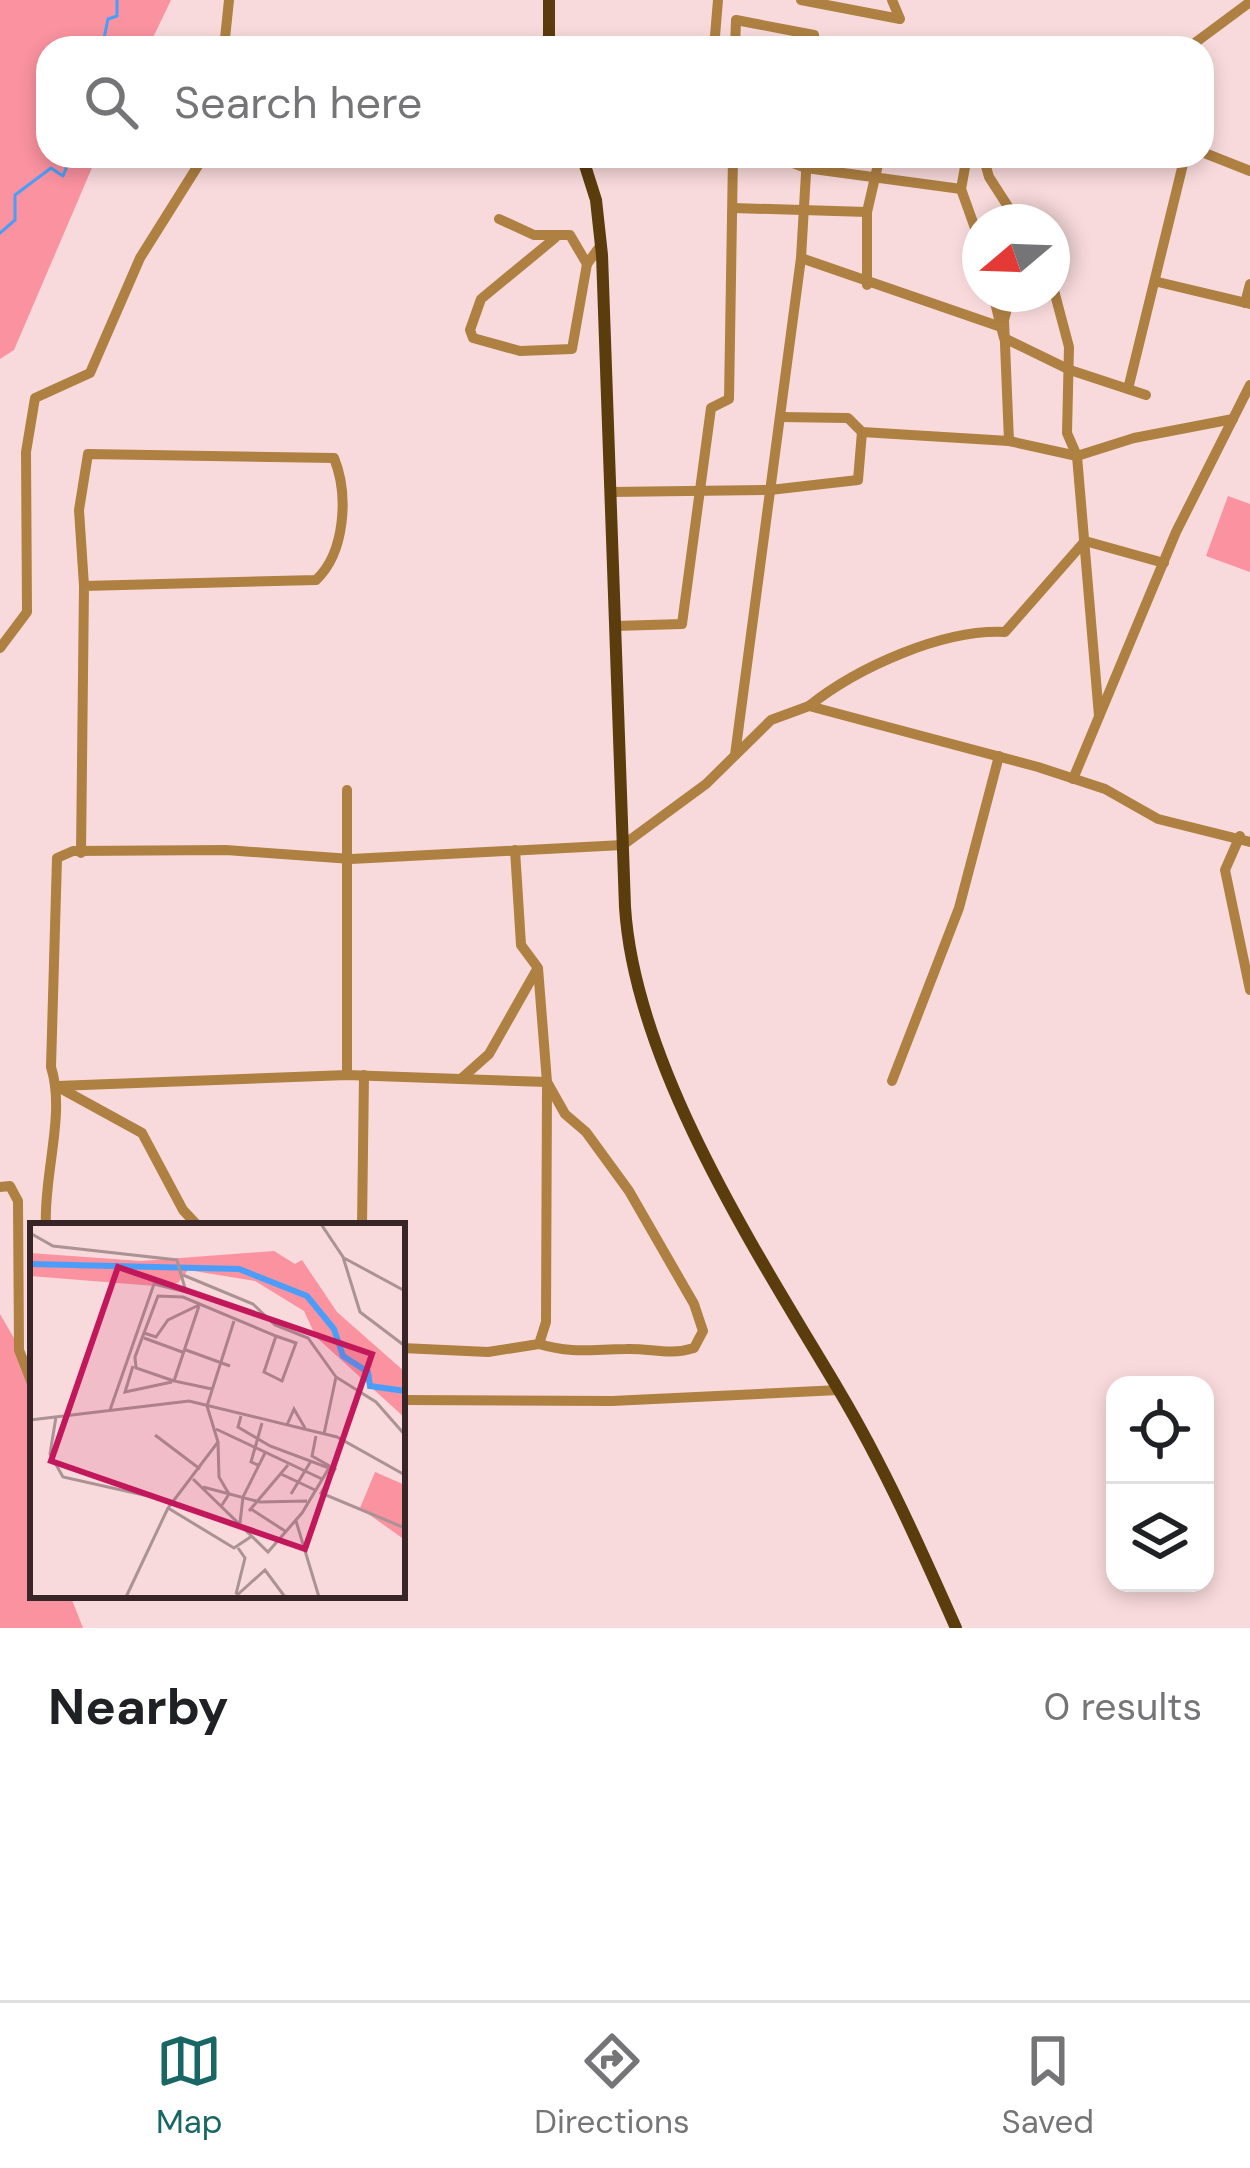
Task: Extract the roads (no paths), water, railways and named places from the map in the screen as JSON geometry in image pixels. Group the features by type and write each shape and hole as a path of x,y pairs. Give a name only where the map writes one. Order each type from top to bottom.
{"main road":[{"path":"549,0 549,36"},
{"path":"589,168 601,245 629,958 656,1043 747,1238 839,1390 956,1628"}],"street":[{"path":"225,36 229,0"},
{"path":"715,36 718,0"},
{"path":"801,0 900,19 892,0"},
{"path":"1204,36 1250,2"},
{"path":"735,36 736,20 814,36"},
{"path":"1214,157 1250,171"},
{"path":"0,648 27,612 26,452 35,398 90,373 140,258 197,168"},
{"path":"615,626 682,624 711,408 729,399 734,168"},
{"path":"735,755 801,258 806,168"},
{"path":"832,168 961,189"},
{"path":"868,285 867,212 878,168"},
{"path":"965,168 961,189 966,204"},
{"path":"985,168 1006,204"},
{"path":"1128,389 1182,168"},
{"path":"733,208 867,212"},
{"path":"499,219 534,236 569,235 587,264"},
{"path":"555,238 482,299 470,330 473,338 520,351 572,349 587,264 601,245"},
{"path":"801,258 1003,332 1070,370 1146,394"},
{"path":"1158,282 1248,304 1250,284"},
{"path":"998,312 1009,441"},
{"path":"1003,332 1007,312"},
{"path":"1058,312 1070,370 1067,433 1077,456 1099,716"},
{"path":"1072,778 1163,563 1250,385"},
{"path":"780,417 848,418 862,432 1009,441 1077,456 1134,437 1233,419"},
{"path":"610,492 770,490 858,480 862,432"},
{"path":"81,853 84,586 79,510 88,454 334,458 342,479 336,559 316,580 84,586"},
{"path":"1085,541 1163,563"},
{"path":"46,1223 44,1192 57,1086 51,1067 57,858 81,853 226,850 351,859 623,845 667,817 771,720 809,706 842,680 942,636 1005,632 1085,541"},
{"path":"809,706 1072,778 1105,789 1157,819 1245,839 1226,870 1250,990"},
{"path":"892,1081 958,908 999,756"},
{"path":"346,790 351,859 347,1075"},
{"path":"515,850 521,946 538,968 547,1082 546,1322 539,1344"},
{"path":"462,1079 489,1054 538,968"},
{"path":"57,1086 347,1075 547,1082"},
{"path":"362,1223 364,1075"},
{"path":"405,1348 488,1352 539,1344 581,1354 625,1348 668,1354 694,1348 704,1331 694,1304 629,1191 586,1132 565,1114 547,1082"},
{"path":"57,1086 142,1133 183,1210 195,1223"},
{"path":"0,1187 16,1190 18,1201 19,1350 30,1378"},
{"path":"405,1400 611,1401 839,1390"}],"waterway":[{"path":"104,36 108,19 117,16 117,0"},
{"path":"0,233 15,220 15,195 51,168"},
{"path":"51,168 63,176 66,168"}]}
